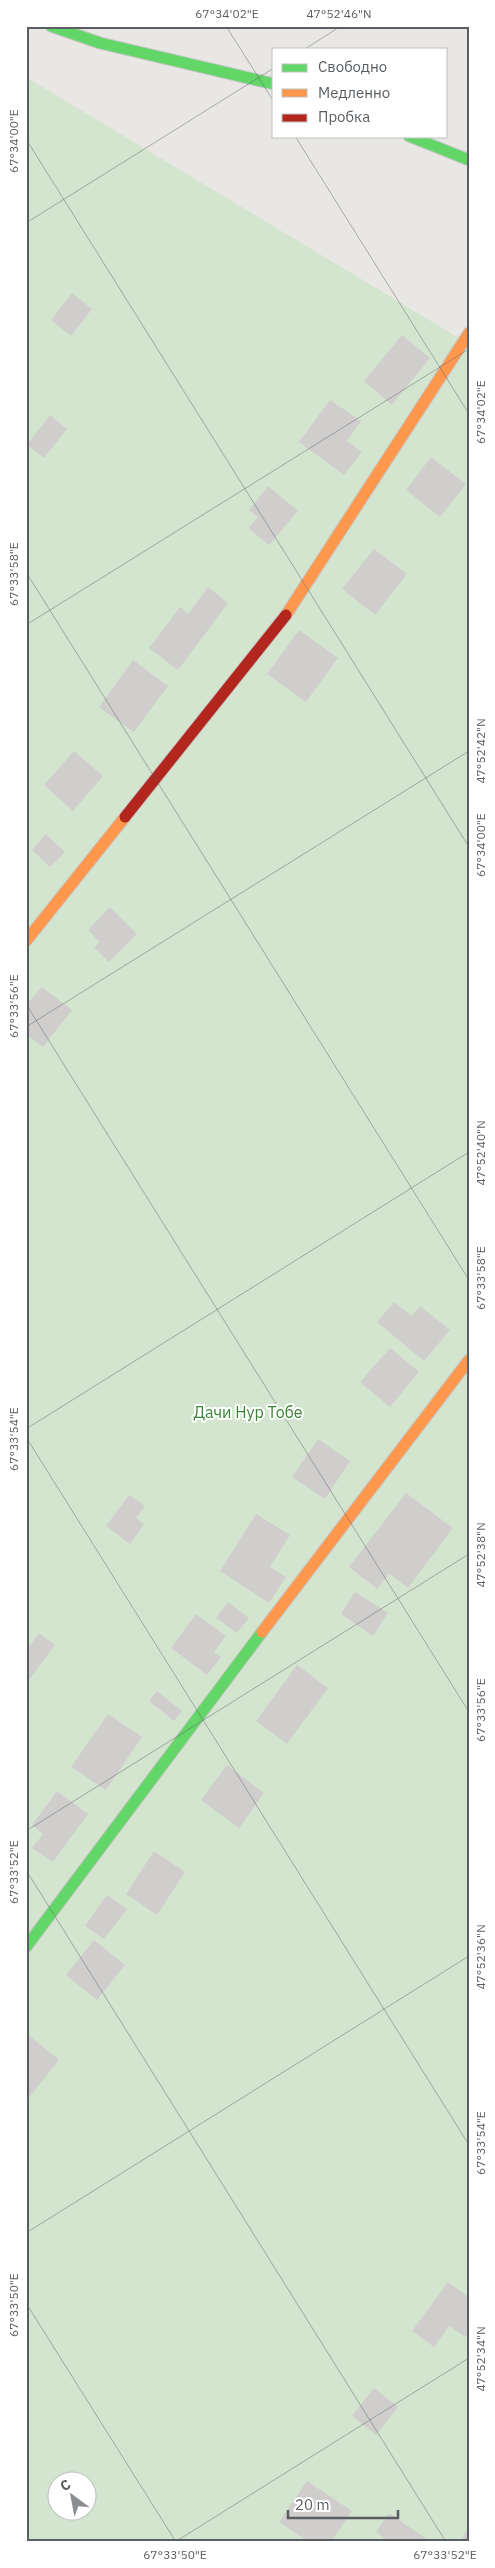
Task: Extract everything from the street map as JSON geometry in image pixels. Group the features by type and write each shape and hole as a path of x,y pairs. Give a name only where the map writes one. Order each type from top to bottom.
{"street":[{"path":"51,26 100,43 272,84"},
{"path":"414,138 469,160"},
{"path":"26,941 286,616 469,333"},
{"path":"26,1947 131,1804 469,1360"}],"green space":[{"name":"Дачи Нур Тобе","path":"26,77 469,344 469,2542 26,2542"}],"building":[{"path":"72,293 92,309 71,336 51,320"},
{"path":"402,335 430,358 392,405 364,381"},
{"path":"330,400 361,421 347,441 362,452 344,475 299,442"},
{"path":"50,415 67,429 44,458 27,445"},
{"path":"431,457 466,484 440,517 406,490"},
{"path":"268,486 298,511 269,545 248,528 258,517 249,510"},
{"path":"374,549 407,574 375,615 342,589"},
{"path":"208,587 228,603 178,670 149,648 180,607 188,614"},
{"path":"299,630 338,658 306,702 267,674"},
{"path":"133,660 168,686 134,732 99,707"},
{"path":"74,751 103,776 73,811 44,785"},
{"path":"46,834 65,852 50,867 32,850"},
{"path":"110,907 137,934 109,962 94,947 100,942 88,930"},
{"path":"42,987 72,1010 43,1047 26,1034 26,1005"},
{"path":"394,1302 412,1316 420,1306 450,1330 424,1361 377,1322"},
{"path":"390,1348 419,1372 390,1407 360,1382"},
{"path":"318,1439 350,1461 325,1499 292,1477"},
{"path":"406,1493 453,1528 408,1588 389,1574 377,1589 349,1567"},
{"path":"129,1495 145,1506 136,1518 144,1524 130,1544 106,1526"},
{"path":"256,1514 290,1535 270,1567 286,1577 269,1603 220,1571"},
{"path":"355,1592 388,1613 373,1636 341,1614"},
{"path":"228,1602 249,1618 237,1633 216,1618"},
{"path":"196,1614 226,1636 214,1652 221,1657 207,1675 171,1648"},
{"path":"39,1633 55,1645 26,1684 26,1651"},
{"path":"297,1665 328,1688 287,1744 256,1721"},
{"path":"157,1691 182,1711 174,1721 149,1701"},
{"path":"108,1714 142,1737 106,1790 71,1767"},
{"path":"227,1765 264,1793 239,1828 201,1800"},
{"path":"57,1791 88,1814 53,1862 32,1848 43,1834 32,1825"},
{"path":"154,1851 185,1872 157,1915 126,1894"},
{"path":"107,1895 127,1909 104,1939 85,1926"},
{"path":"94,1940 125,1965 97,2000 66,1975"},
{"path":"26,2033 59,2060 26,2101"},
{"path":"448,2282 469,2297 469,2332 465,2337 449,2326 434,2347 412,2331"},
{"path":"374,2388 398,2407 376,2435 352,2416"},
{"path":"307,2481 352,2511 331,2542 309,2542 279,2522"},
{"path":"389,2513 431,2542 389,2542 376,2532"},
{"path":"469,2525 469,2542 460,2542"}],"traffic: fast":[{"path":"51,26 100,43 272,84"},
{"path":"414,138 469,160"},
{"path":"26,1947 262,1632"}],"traffic: slow":[{"path":"286,615 469,333"},
{"path":"26,941 125,817"},
{"path":"262,1632 469,1360"}],"traffic: jam":[{"path":"125,817 286,615"}]}
